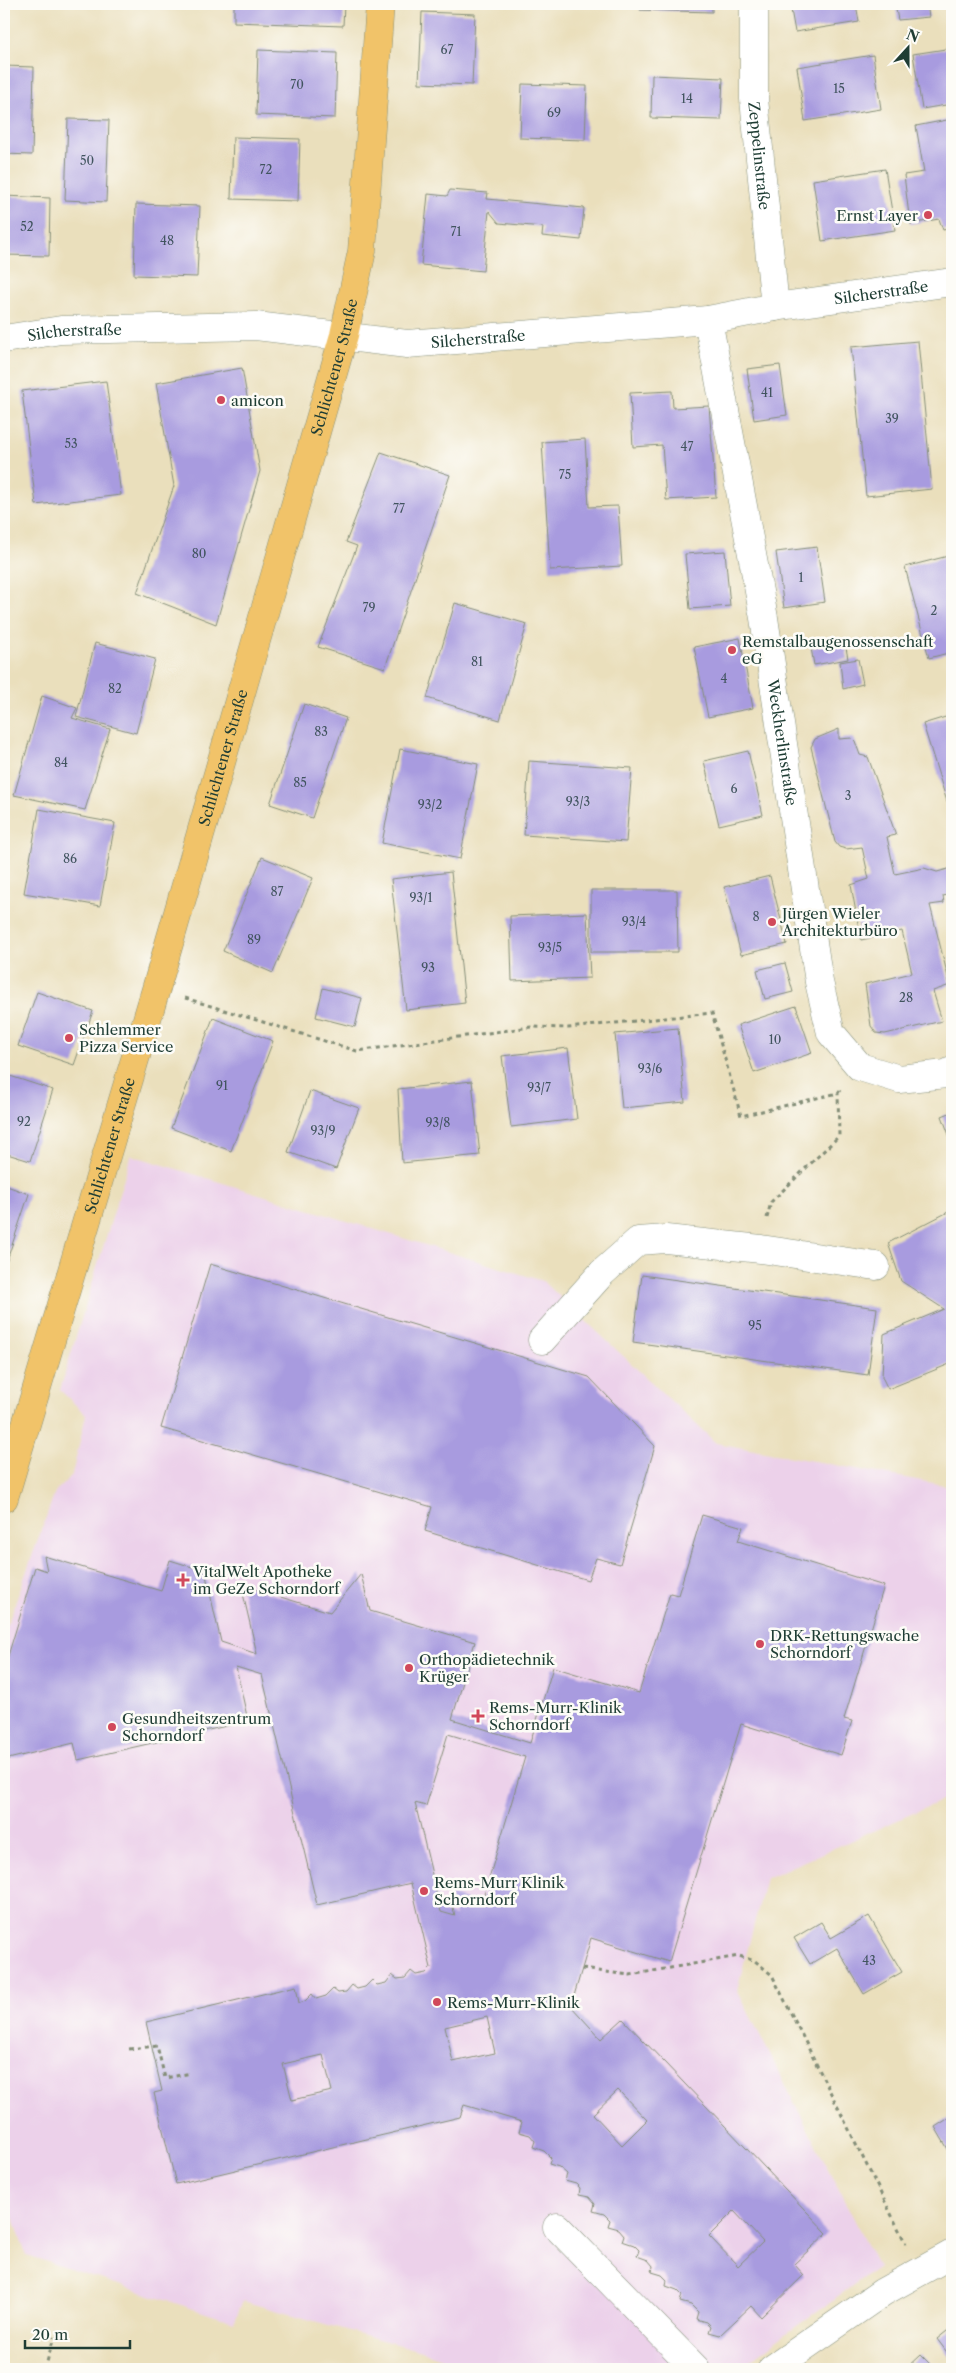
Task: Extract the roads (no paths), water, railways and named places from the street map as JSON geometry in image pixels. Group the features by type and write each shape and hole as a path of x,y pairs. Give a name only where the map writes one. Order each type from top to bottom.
{"main road":[{"name":"Schlichtener Straße","path":"4,1498 156,989 344,335 362,251 380,4"}],"street":[{"name":"Zeppelinstraße","path":"754,4 754,99 775,307"},
{"name":"Silcherstraße","path":"4,339 61,330 256,326 344,335 406,344 708,320 775,307 950,290"},
{"name":"Weckherlinstraße","path":"708,320 764,618 818,982 831,1033 860,1067 899,1079 946,1074 952,1071"},
{"path":"542,1340 602,1273 638,1241 666,1238 761,1249 876,1266"},
{"path":"557,2227 696,2369"},
{"path":"772,2369 883,2292 952,2254"}],"place":[{"name":"Ernst Layer","path":"928,215"},
{"name":"amicon","path":"221,400"},
{"name":"Remstalbaugenossenschaft eG","path":"732,650"},
{"name":"Jürgen Wieler Architekturbüro","path":"772,922"},
{"name":"Schlemmer Pizza Service","path":"69,1038"},
{"name":"VitalWelt Apotheke im GeZe Schorndorf","path":"183,1580"},
{"name":"DRK-Rettungswache Schorndorf","path":"760,1644"},
{"name":"Orthopädietechnik Krüger","path":"409,1668"},
{"name":"Rems-Murr-Klinik Schorndorf","path":"478,1716"},
{"name":"Gesundheitszentrum Schorndorf","path":"112,1727"},
{"name":"Rems-Murr Klinik Schorndorf","path":"424,1891"},
{"name":"Rems-Murr-Klinik","path":"437,2002"}]}
